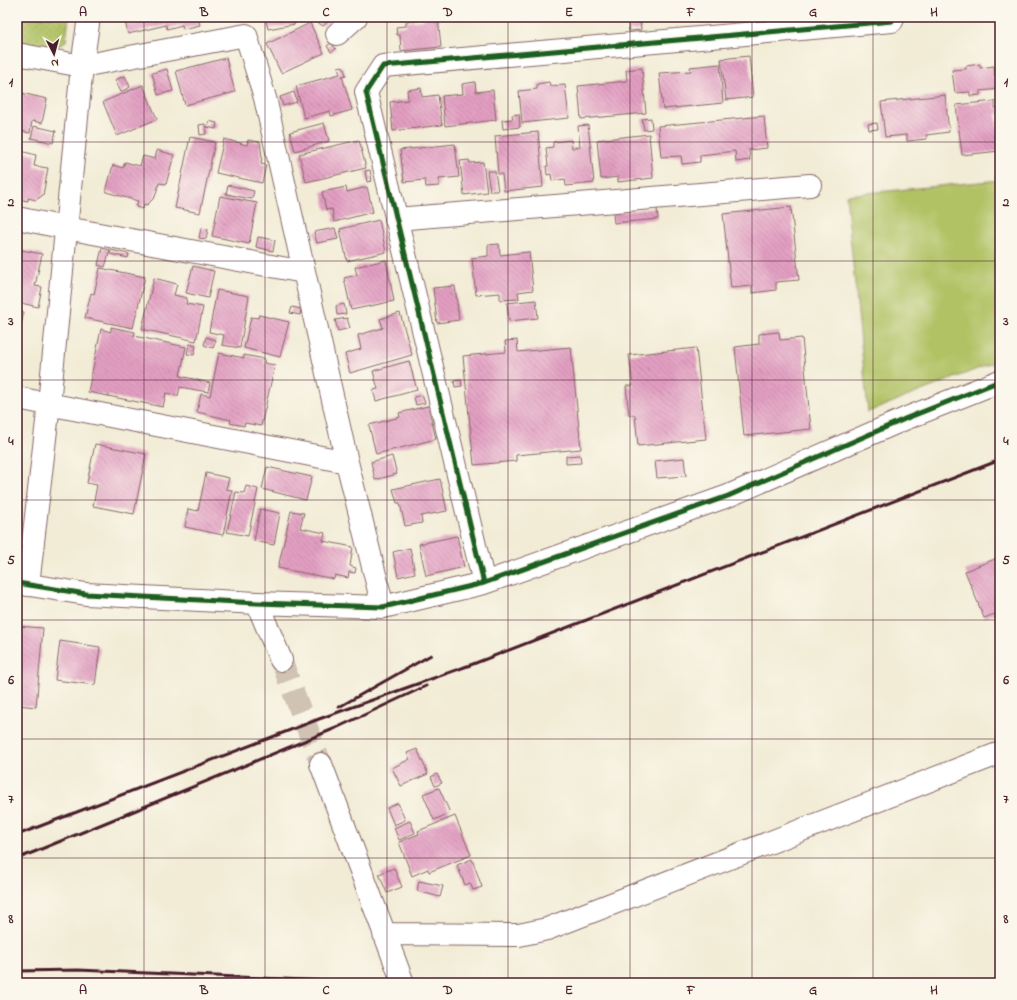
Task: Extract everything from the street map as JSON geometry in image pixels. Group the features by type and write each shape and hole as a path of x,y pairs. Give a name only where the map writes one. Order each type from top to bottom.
{"street":[{"path":"89,17 82,66 49,404 23,584 86,594 257,603 383,607 484,583 728,496 907,418 1000,381"},
{"path":"337,34 356,17"},
{"path":"484,583 366,92 383,66 892,21 894,17"},
{"path":"17,54 82,66 246,35 265,98 347,462 383,607"},
{"path":"396,219 810,185"},
{"path":"17,218 304,272"},
{"path":"17,398 347,462"},
{"path":"257,603 280,660"},
{"path":"384,934 519,935 548,929 1000,753"},
{"path":"321,764 403,983"}],"green space":[{"path":"17,17 69,17 66,41 51,51 17,44"},
{"path":"1000,180 1000,360 868,412 846,195"}],"building":[{"path":"124,17 198,17 200,25 183,29 182,25 167,29 166,25 128,34"},
{"path":"265,17 293,17 295,24 268,29"},
{"path":"310,17 333,17 323,26"},
{"path":"424,17 438,17 441,47 401,51 400,35 397,35 396,27 406,26 406,22 424,20"},
{"path":"627,17 640,17 641,30 629,31"},
{"path":"310,23 324,53 281,73 267,44"},
{"path":"331,43 336,49 331,52 327,46"},
{"path":"749,56 753,97 726,100 721,59"},
{"path":"226,58 235,92 185,105 176,71"},
{"path":"720,64 723,103 663,109 659,73 691,71 690,67"},
{"path":"980,64 980,68 994,66 995,76 1000,75 1000,89 980,91 980,95 970,96 970,92 955,93 952,70 966,69 966,66"},
{"path":"343,66 346,75 342,76 352,110 331,116 330,111 304,118 296,86 340,74 338,67"},
{"path":"642,68 646,113 581,119 578,86 627,81 626,70"},
{"path":"167,69 173,91 158,95 152,73"},
{"path":"125,76 130,87 121,92 115,80"},
{"path":"475,82 476,92 493,90 496,120 445,126 442,96 463,94 462,84"},
{"path":"549,82 550,86 565,85 569,118 522,123 519,91 537,89 537,84"},
{"path":"143,85 157,119 117,136 103,102"},
{"path":"421,88 422,97 438,95 442,125 393,131 390,102 408,100 407,90"},
{"path":"17,92 47,99 42,123 32,121 30,133 17,130"},
{"path":"294,92 297,102 283,106 280,97"},
{"path":"945,95 949,132 926,135 927,139 907,141 907,135 885,137 881,102"},
{"path":"995,101 995,108 999,107 1000,113 996,114 1000,151 962,155 956,105"},
{"path":"519,114 520,127 503,129 502,120 513,119 512,115"},
{"path":"764,116 767,148 749,150 750,160 736,162 735,151 700,155 700,162 682,164 681,156 661,157 658,126"},
{"path":"651,118 652,129 644,130 642,119"},
{"path":"209,121 217,123 216,129 207,127"},
{"path":"324,123 329,141 295,151 290,132"},
{"path":"877,123 878,129 869,130 868,124"},
{"path":"205,124 206,134 200,135 199,125"},
{"path":"588,125 594,183 566,186 565,179 552,181 551,174 547,175 546,166 548,166 546,148 553,147 553,142 571,140 572,148 580,147 578,126"},
{"path":"34,126 56,131 53,143 31,138"},
{"path":"538,132 543,187 504,191 502,174 498,174 495,136"},
{"path":"649,134 653,178 618,182 618,177 601,179 597,140"},
{"path":"190,137 215,142 200,213 175,208"},
{"path":"224,139 247,145 248,140 260,142 262,157 261,164 266,165 262,183 216,173"},
{"path":"359,140 366,168 306,182 299,154"},
{"path":"455,144 459,177 439,179 439,186 426,187 425,180 404,182 400,150"},
{"path":"17,150 36,155 34,166 48,168 43,195 36,200 28,198 28,201 17,199"},
{"path":"157,150 174,155 166,184 159,183 155,197 147,205 144,204 143,209 136,207 138,201 106,192 113,165 123,168 125,162 140,166 143,156 155,159"},
{"path":"469,160 470,163 483,162 487,192 464,195 460,161"},
{"path":"370,170 372,181 367,182 365,171"},
{"path":"487,171 495,171 498,191 490,191"},
{"path":"228,185 254,191 252,199 226,194"},
{"path":"346,187 347,192 367,187 373,212 334,222 332,209 326,210 322,192"},
{"path":"220,196 257,203 249,244 212,236"},
{"path":"791,207 799,280 776,282 776,290 752,293 752,286 731,288 723,214"},
{"path":"657,208 658,219 614,223 613,213"},
{"path":"379,220 386,252 347,261 340,229"},
{"path":"201,228 208,229 206,239 199,238"},
{"path":"335,228 338,239 317,243 314,232"},
{"path":"258,237 275,240 273,251 256,247"},
{"path":"499,244 500,255 529,252 533,290 518,292 519,299 500,300 500,293 476,295 472,258 488,256 488,245"},
{"path":"102,248 110,250 105,267 98,265"},
{"path":"17,249 42,254 35,286 42,287 38,307 17,302"},
{"path":"111,250 129,254 128,258 110,254"},
{"path":"386,260 394,301 351,310 344,278 357,275 355,267"},
{"path":"193,266 214,271 208,298 186,293"},
{"path":"100,268 145,277 133,328 85,318 91,293 94,294"},
{"path":"154,278 177,284 174,295 187,298 186,304 203,307 196,341 142,329"},
{"path":"455,286 459,320 437,323 433,288"},
{"path":"217,290 249,296 240,348 222,345 224,335 209,332"},
{"path":"536,300 538,318 509,321 507,303"},
{"path":"344,304 346,314 337,315 336,306"},
{"path":"292,307 301,309 300,315 290,313"},
{"path":"17,311 24,312 18,338 17,338"},
{"path":"400,313 412,355 350,373 345,354 361,349 358,335 383,328 380,319"},
{"path":"259,315 289,322 280,357 244,348 251,317 258,318"},
{"path":"347,318 350,328 338,331 335,320"},
{"path":"111,327 135,332 134,336 186,347 180,376 210,383 208,392 180,387 178,396 166,393 163,407 88,392 101,329 111,332"},
{"path":"779,332 780,340 802,338 811,429 744,436 735,347 759,344 759,334"},
{"path":"206,337 216,340 213,348 204,345"},
{"path":"517,340 518,352 571,347 581,449 516,455 516,461 474,465 463,356 506,352 505,341"},
{"path":"189,344 196,346 194,355 187,354"},
{"path":"696,348 706,439 638,446 635,415 629,415 626,386 633,386 629,355"},
{"path":"219,353 244,358 244,355 265,359 264,363 275,365 261,426 245,423 244,426 230,423 231,420 197,412 201,394 210,396"},
{"path":"409,361 417,390 376,401 373,390 378,389 373,371"},
{"path":"461,380 462,386 455,387 454,381"},
{"path":"422,395 425,403 416,405 414,397"},
{"path":"428,406 436,439 376,454 369,425 400,417 399,413"},
{"path":"95,444 146,454 134,514 93,506 97,485 87,483"},
{"path":"580,455 581,463 566,464 566,456"},
{"path":"392,456 397,474 375,480 371,462"},
{"path":"684,458 686,476 657,478 655,461"},
{"path":"267,467 312,477 306,500 262,489"},
{"path":"206,473 229,478 226,489 232,490 223,535 185,527 188,509 198,511"},
{"path":"440,479 447,511 421,516 422,523 405,526 400,503 397,503 393,489"},
{"path":"246,486 258,489 248,536 227,532 236,492 244,493"},
{"path":"260,509 280,513 274,545 254,541"},
{"path":"291,511 304,513 300,528 325,533 323,541 353,547 350,566 356,568 355,573 349,572 348,578 335,575 334,579 278,568"},
{"path":"457,536 464,567 426,576 419,544"},
{"path":"410,548 415,573 398,577 393,552"},
{"path":"1000,557 1000,627 995,614 984,618 965,571"},
{"path":"17,626 43,628 36,707 17,705"},
{"path":"60,641 100,647 95,685 55,680"},
{"path":"417,749 428,774 401,786 392,768 410,759 407,753"},
{"path":"437,774 442,783 435,786 431,777"},
{"path":"439,788 450,813 434,820 423,794"},
{"path":"398,803 405,820 394,825 387,808"},
{"path":"455,816 471,855 429,872 428,869 412,876 399,842 419,834 418,831"},
{"path":"410,821 415,833 399,840 394,828"},
{"path":"472,859 482,887 473,890 470,883 465,885 457,865"},
{"path":"394,868 402,887 387,893 379,874"},
{"path":"419,881 443,886 440,897 417,891"}],"tunnel":[{"path":"281,660 321,764"}],"railway":[{"path":"17,835 319,719 473,664 1000,460"},
{"path":"339,707 431,655"},
{"path":"17,859 336,728 426,686"},
{"path":"17,971 78,970 372,983"}],"cycle path":[{"path":"484,583 366,92 383,66 892,21 893,17"},
{"path":"17,583 86,594 257,603 383,607 484,583 728,496 907,418 1000,381"}]}
